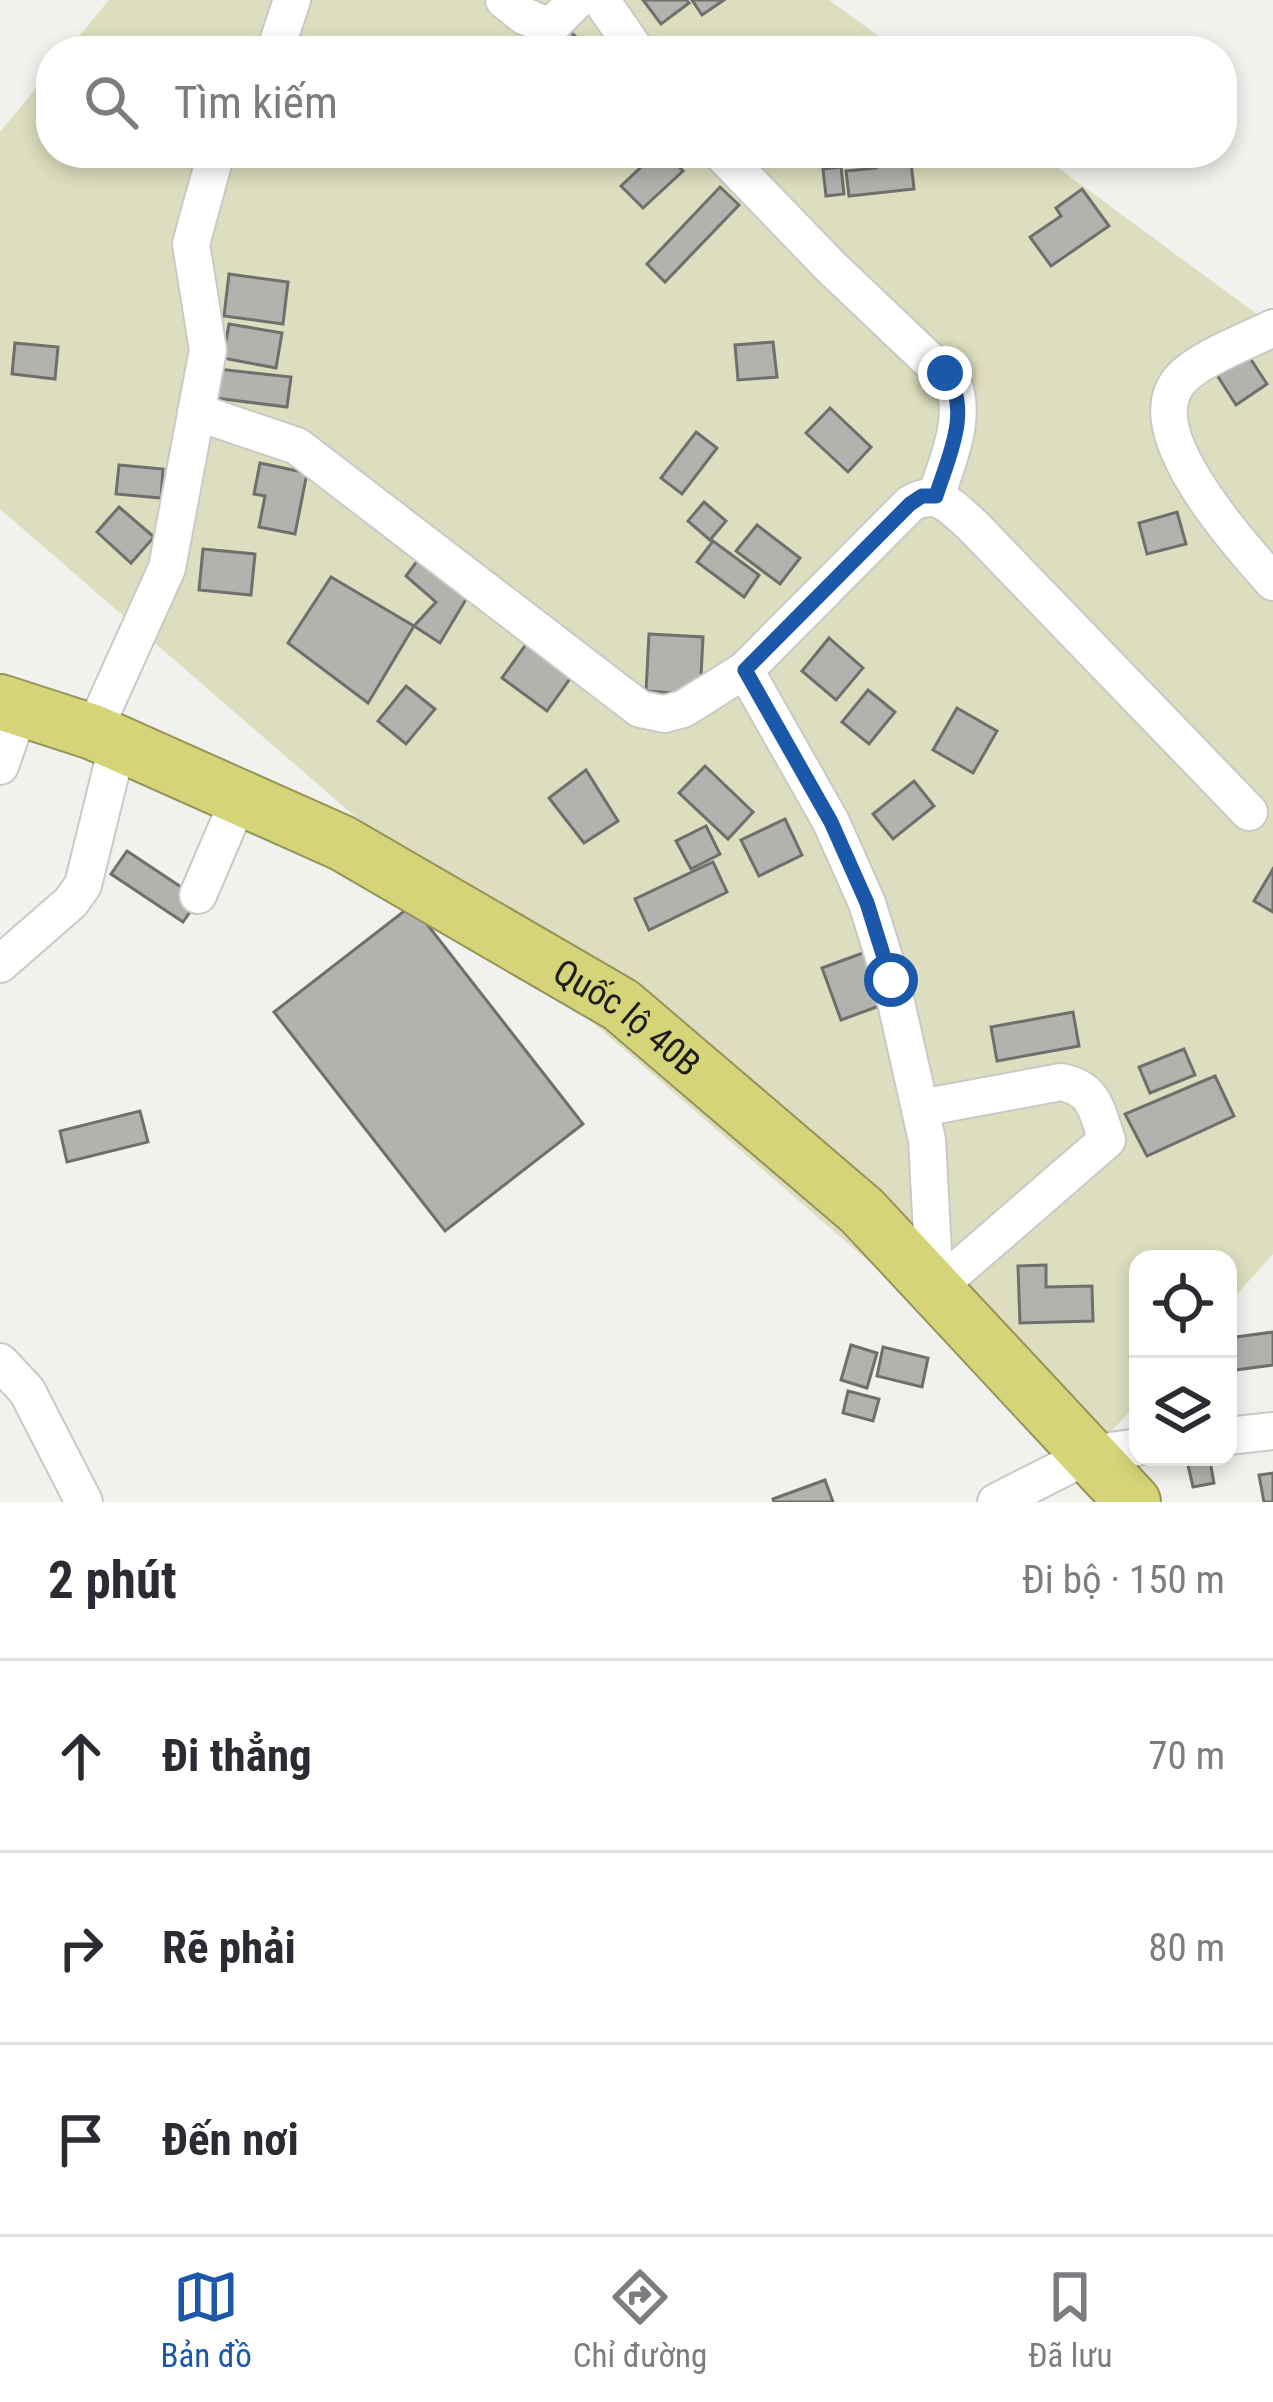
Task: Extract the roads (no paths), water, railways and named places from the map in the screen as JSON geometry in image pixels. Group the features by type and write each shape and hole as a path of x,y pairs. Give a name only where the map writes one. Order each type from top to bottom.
{"highway":[{"name":"Quốc lộ 40B","path":"10,705 106,738 342,843 621,1005 862,1211 935,1289 1114,1450 1133,1502"}],"street":[{"path":"280,36 292,0"},
{"path":"504,0 543,24 554,23 577,0"},
{"path":"602,0 627,36"},
{"path":"0,964 71,902 83,884 106,738 166,568 208,350 190,244 212,168"},
{"path":"735,168 953,383 958,410 954,437 936,496"},
{"path":"1273,328 1190,370 1170,397 1168,415 1195,479 1221,524 1273,582"},
{"path":"196,412 297,446 640,710 664,713 683,709 745,670 910,504 922,496 936,496 973,526 1249,812"},
{"path":"745,670 831,822 867,903 891,980 921,1108 932,1197 935,1289"},
{"path":"0,766 10,705"},
{"path":"198,895 240,797"},
{"path":"921,1108 1061,1082 1080,1086 1091,1097 1107,1139 935,1289"},
{"path":"0,1363 28,1391 84,1502"},
{"path":"1237,1435 1273,1430"},
{"path":"996,1502 1114,1450"}]}
